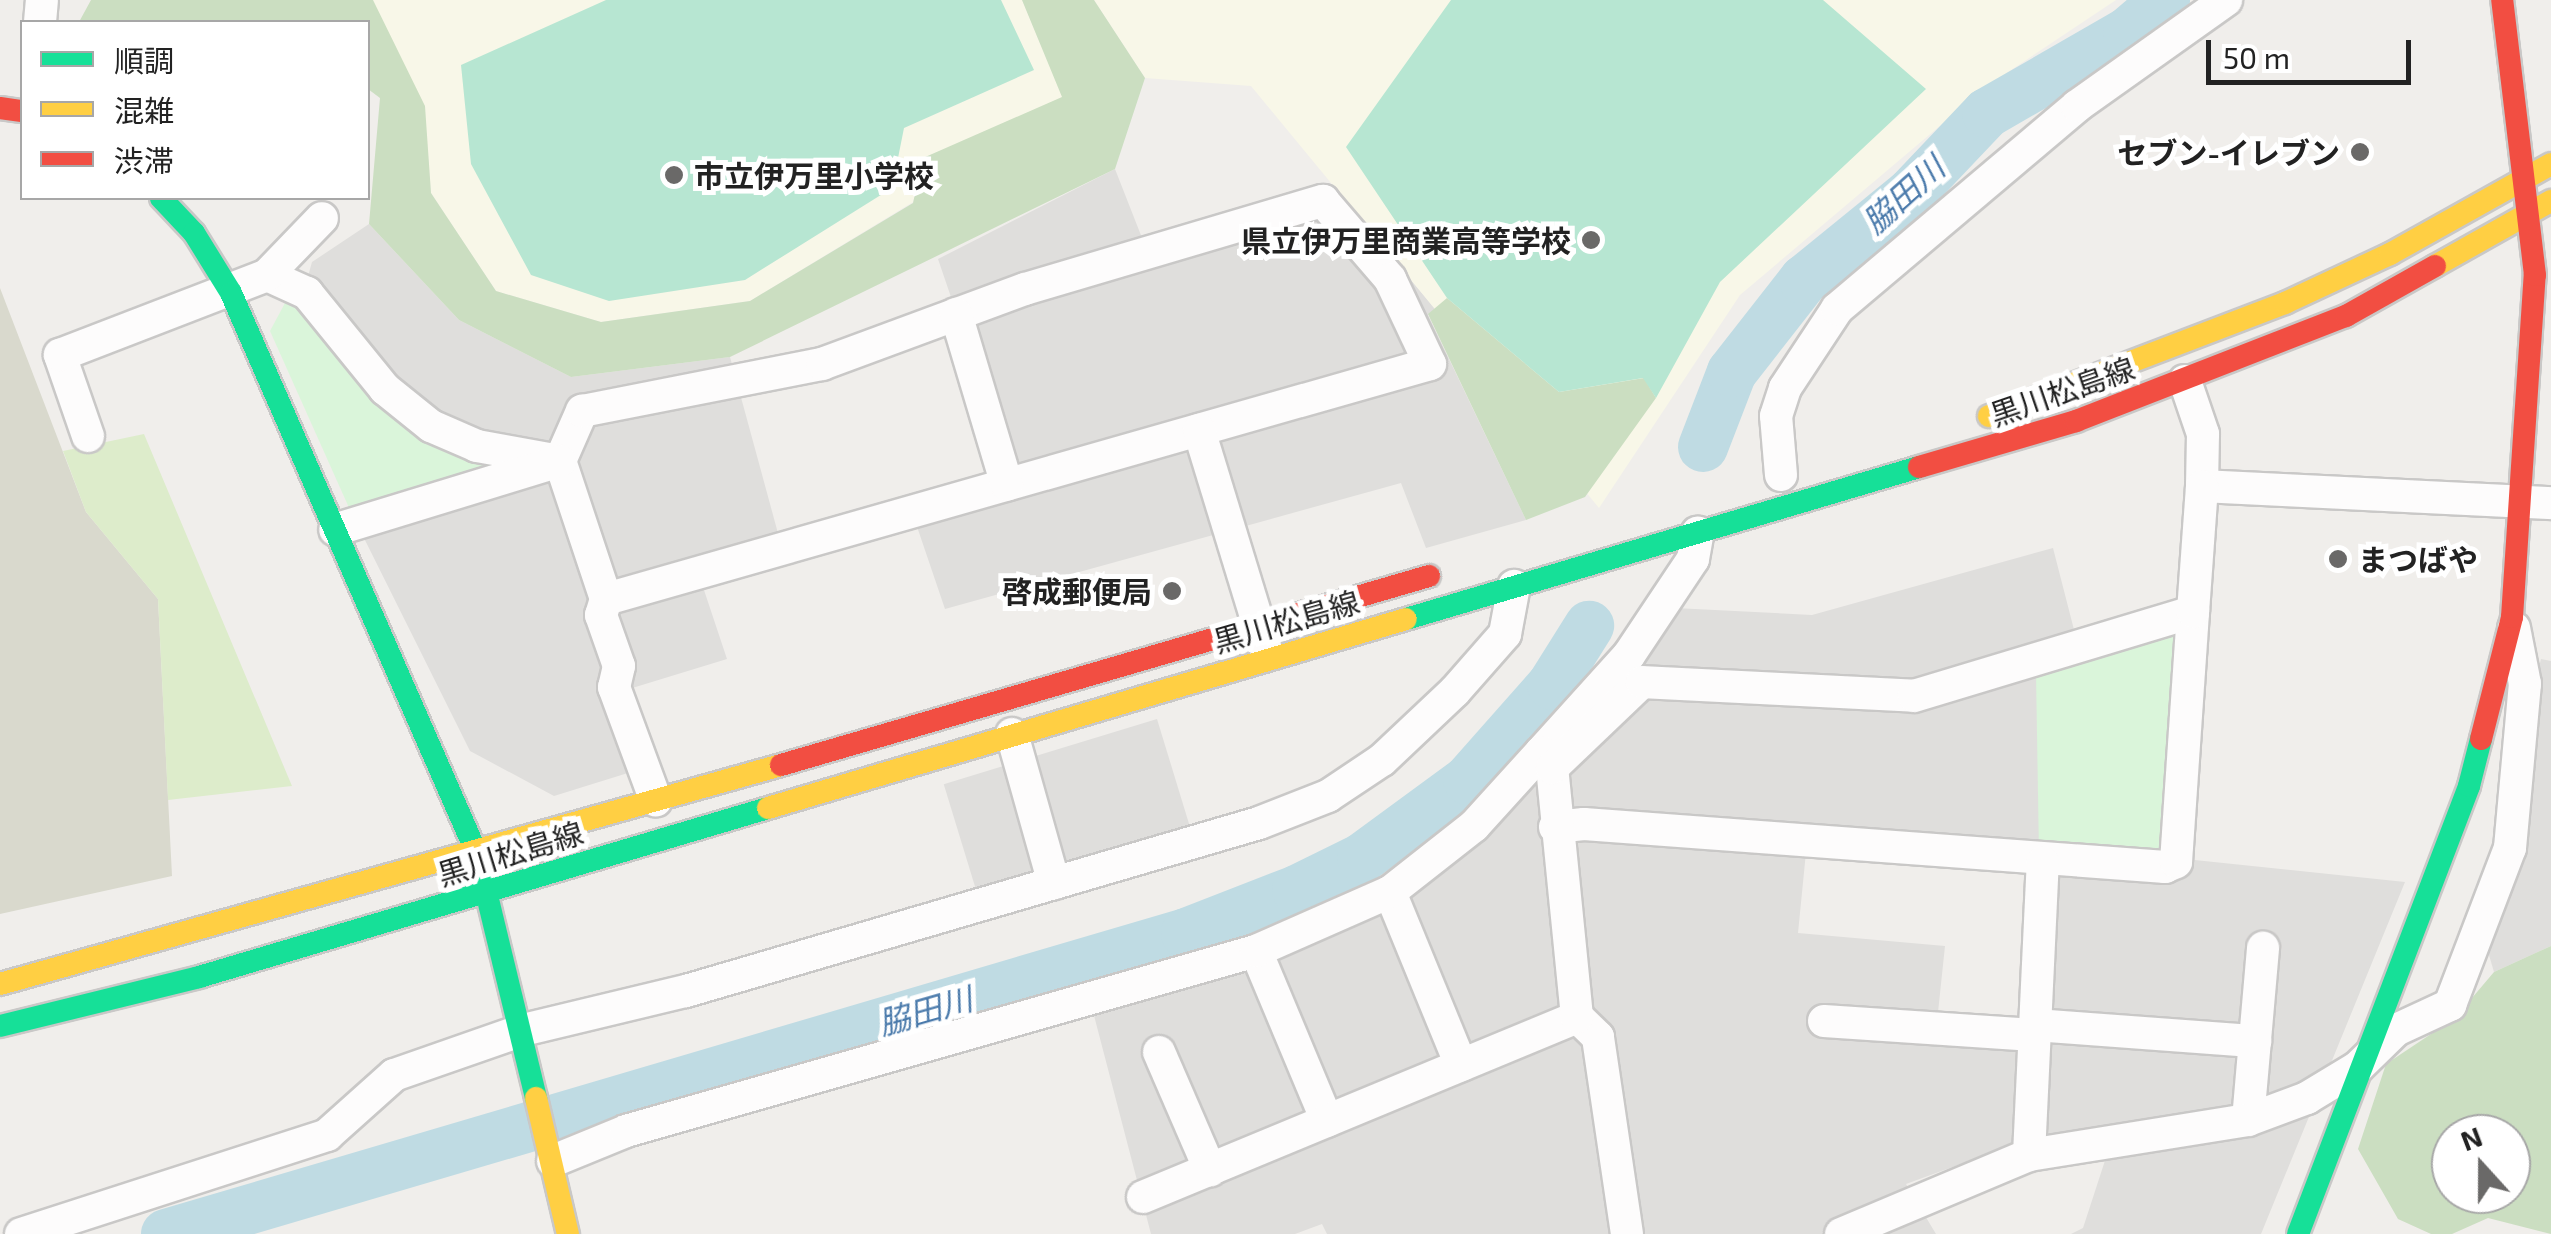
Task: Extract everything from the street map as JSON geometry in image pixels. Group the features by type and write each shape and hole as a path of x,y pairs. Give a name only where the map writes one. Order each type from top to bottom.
{"main road":[{"path":"2298,1234 2358,1067 2469,786 2538,504 2543,274 2528,214 2528,178 2502,0"},
{"name":"黒川松島線","path":"1973,422 2286,303 2551,164"},
{"path":"164,200 194,233 231,294 477,854 568,1234"},
{"name":"黒川松島線","path":"0,1026 199,977 1268,657 2057,427 2346,316 2551,200"},
{"name":"黒川松島線","path":"0,984 477,854 1445,571"}],"street":[{"path":"1781,475 1776,416 1785,388 1838,309 2077,106 2226,0"},
{"path":"606,599 1430,364 1390,279 1323,200 956,314 822,364 582,411 560,460 606,599 601,615 619,666 614,687 656,801"},
{"path":"88,436 60,355 231,294 267,275 322,218"},
{"path":"267,275 306,293 385,389 431,426 477,446 560,460"},
{"path":"956,314 1008,484"},
{"path":"1555,827 1584,824 2043,862 2176,862 2203,434 2185,381"},
{"path":"1200,430 1268,657"},
{"path":"335,530 560,460"},
{"path":"2202,486 2538,504"},
{"path":"1627,1234 1598,1038 1577,1017 1546,760 1629,654 1693,559 1698,532"},
{"path":"21,1234 327,1135 394,1075 522,1030 686,991 1259,823 1328,796 1382,760 1468,677 1505,634 1514,586"},
{"path":"552,1162 626,1131 1256,951 1390,892 1474,826 1546,760 1642,682 1914,696 2194,612"},
{"path":"1840,1234 2029,1154 2248,1120 2307,1098 2358,1067 2396,1030 2450,1004 2510,848 2525,684 2512,617"},
{"path":"1012,734 1054,883"},
{"path":"2029,1154 2043,862"},
{"path":"1390,892 1460,1066"},
{"path":"2248,1120 2262,948"},
{"path":"1256,951 1327,1121"},
{"path":"1144,1198 1577,1017"},
{"path":"1824,1021 2254,1040"},
{"path":"1159,1052 1210,1170"}],"shaded area":[{"name":"市立伊万里小学校","path":"326,0 1022,0 1063,97 924,158 913,202 750,301 601,322 496,291 431,193 424,106 370,20"},
{"name":"県立伊万里商業高等学校","path":"1094,0 2116,0 1987,86 1740,295 1599,508 1251,86 1145,78"},
{"path":"1115,169 1144,243 1332,184 1435,309 1428,315 1526,520 1426,548 1401,483 945,609 910,506 1011,473 938,259"},
{"path":"369,224 459,320 571,377 730,357 785,559 701,581 727,659 629,689 660,763 554,796 470,751 350,510 301,301 312,262"},
{"path":"0,288 86,512 158,599 172,876 0,914"},
{"path":"2053,548 2081,657 2166,857 2405,882 2261,1234 2071,1234 2083,1228 2113,1136 2018,1143 1906,1184 1936,1234 1327,1234 1322,1224 1295,1234 1151,1234 1091,1004 1401,892 1675,608 1812,615","holes":["1808,832 2038,854 2025,1027 1937,1022 1945,946 1798,933"]},
{"path":"2541,659 2551,661 2551,946 2494,972 2478,918"},
{"path":"1157,719 1192,835 979,900 944,784"}],"green space":[{"path":"91,0 373,0 425,106 431,193 496,291 601,322 750,301 913,203 923,158 1062,97 1022,0 1094,0 1145,78 1115,169 730,357 571,377 459,320 369,224 380,98 370,90 370,20 80,20"},
{"name":"市立伊万里小学校","path":"606,0 1001,0 1034,70 904,128 892,188 745,280 609,301 531,275 471,164 461,65"},
{"name":"県立伊万里商業高等学校","path":"1451,0 1823,0 1926,89 1720,282 1656,398 1643,378 1559,392 1447,298 1346,147"},
{"path":"1447,298 1559,392 1644,378 1656,398 1585,497 1526,520 1428,314"},
{"path":"301,301 504,467 350,510 270,331 285,303"},
{"path":"144,434 292,786 168,800 158,599 86,512 63,451"},
{"path":"2182,626 2166,857 2039,854 2036,673"},
{"path":"2551,946 2551,1234 2488,1218 2452,1234 2431,1234 2398,1219 2358,1149 2386,1064 2455,1018 2494,972"}],"waterway":[{"name":"脇田川","path":"1703,447 1732,372 1804,280 1911,193 1987,113 2128,32 2165,0"},
{"name":"脇田川","path":"166,1234 1186,933 1297,890 1362,858 1468,780 1552,685 1589,626"}],"traffic: fast":[{"path":"163,200 194,233 231,293 477,854 536,1098"},
{"path":"1406,619 1919,467"},
{"path":"2298,1234 2469,786 2481,739"},
{"path":"0,1026 199,977 768,808"}],"traffic: slow":[{"path":"1989,416 2285,303 2390,254 2551,164"},
{"path":"2435,266 2551,201"},
{"path":"768,808 1406,619"},
{"path":"0,984 781,765"},
{"path":"536,1098 568,1234"}],"traffic: jam":[{"path":"2481,739 2512,617 2535,275 2502,0"},
{"path":"0,108 20,111"},
{"path":"1919,467 2076,421 2346,316 2435,266"},
{"path":"781,765 1429,576"}],"place":[{"name":"セブン-イレブン","path":"2360,152"},
{"name":"市立伊万里小学校","path":"674,175"},
{"name":"県立伊万里商業高等学校","path":"1591,240"},
{"name":"まつばや","path":"2338,559"},
{"name":"啓成郵便局","path":"1172,591"}]}
